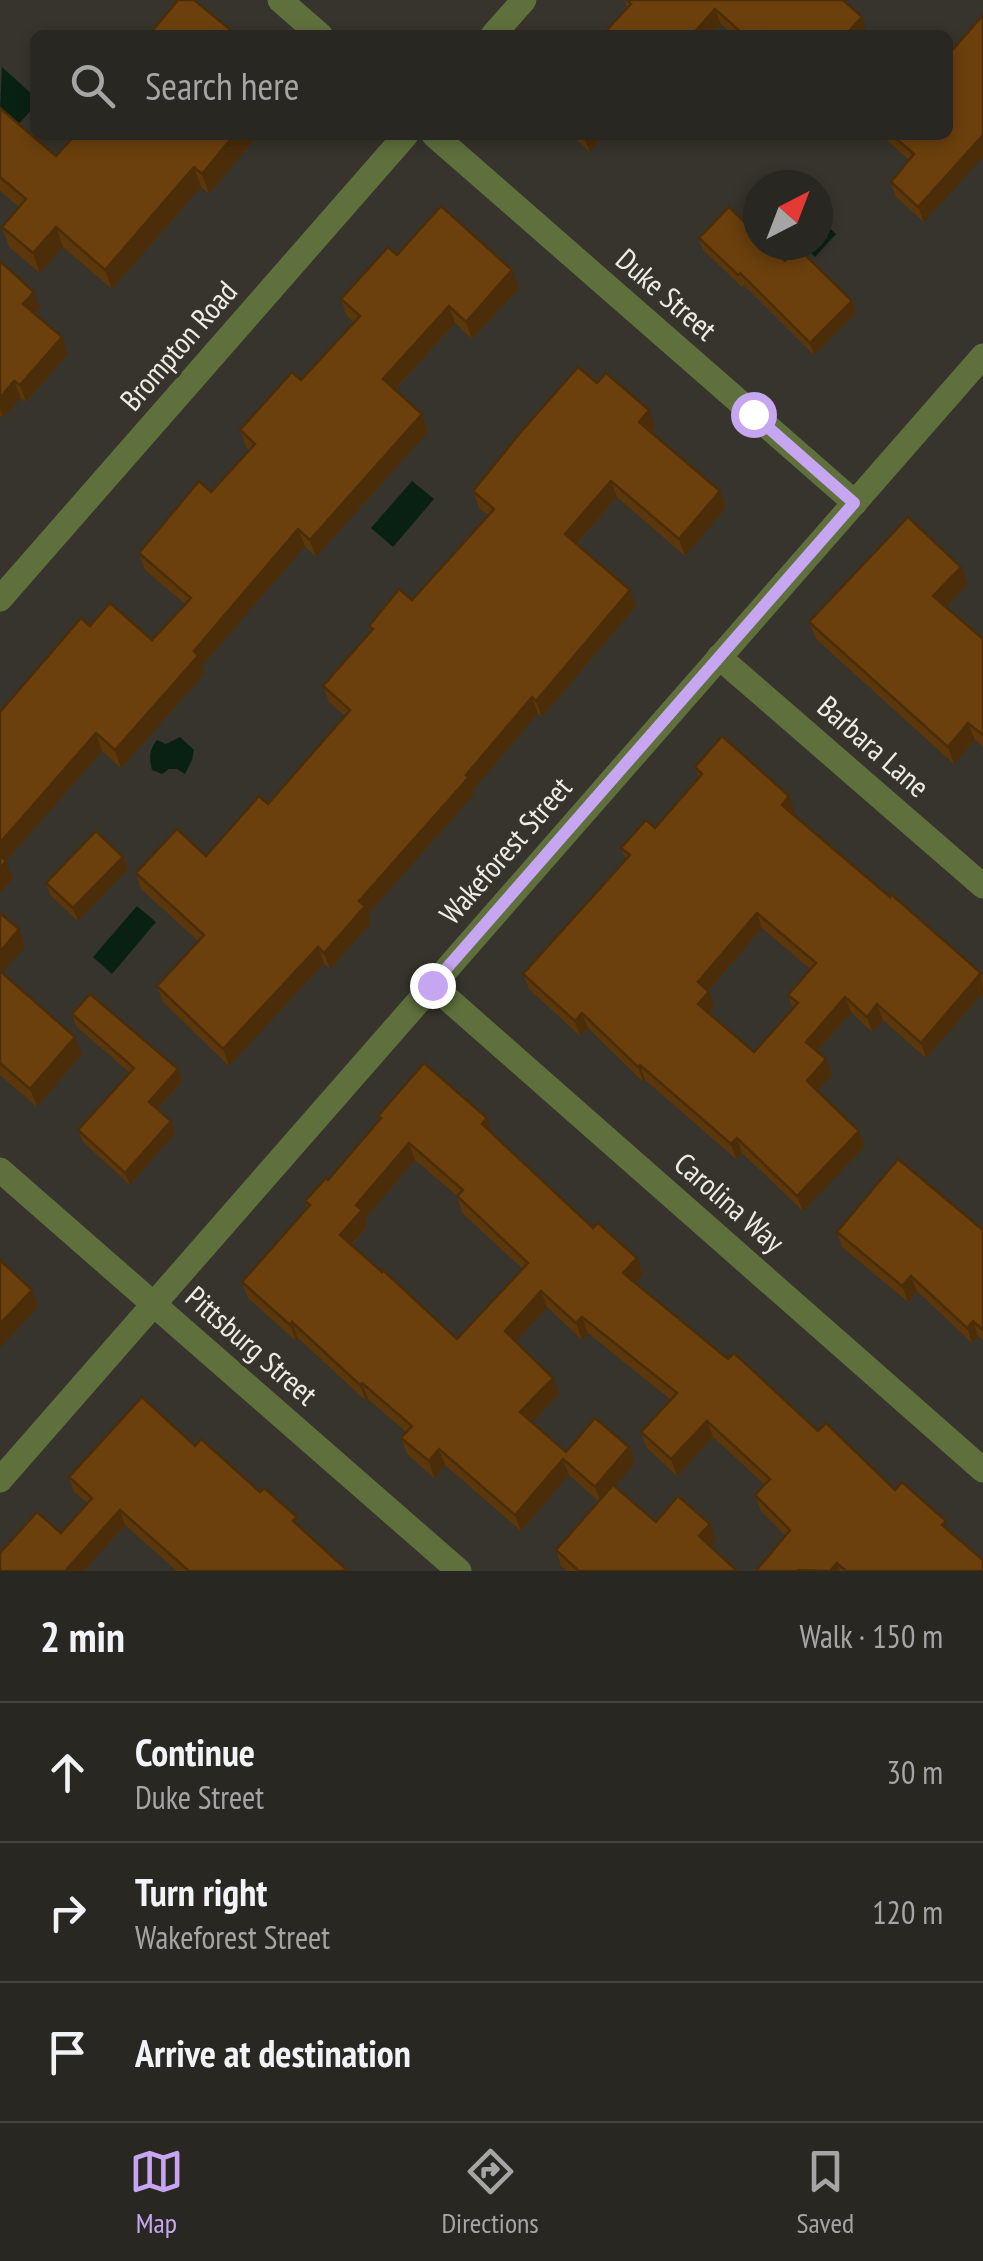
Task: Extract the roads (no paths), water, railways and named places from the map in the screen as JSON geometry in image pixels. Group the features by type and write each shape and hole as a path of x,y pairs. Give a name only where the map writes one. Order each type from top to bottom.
{"street":[{"path":"280,0 314,30"},
{"path":"497,30 524,0"},
{"name":"Brompton Road","path":"0,599 402,140"},
{"name":"Duke Street","path":"440,140 854,503"},
{"name":"Wakeforest Street","path":"0,1480 983,356"},
{"name":"Barbara Lane","path":"720,657 983,886"},
{"name":"Carolina Way","path":"432,985 983,1470"},
{"name":"Pittsburg Street","path":"0,1170 459,1571"}]}
